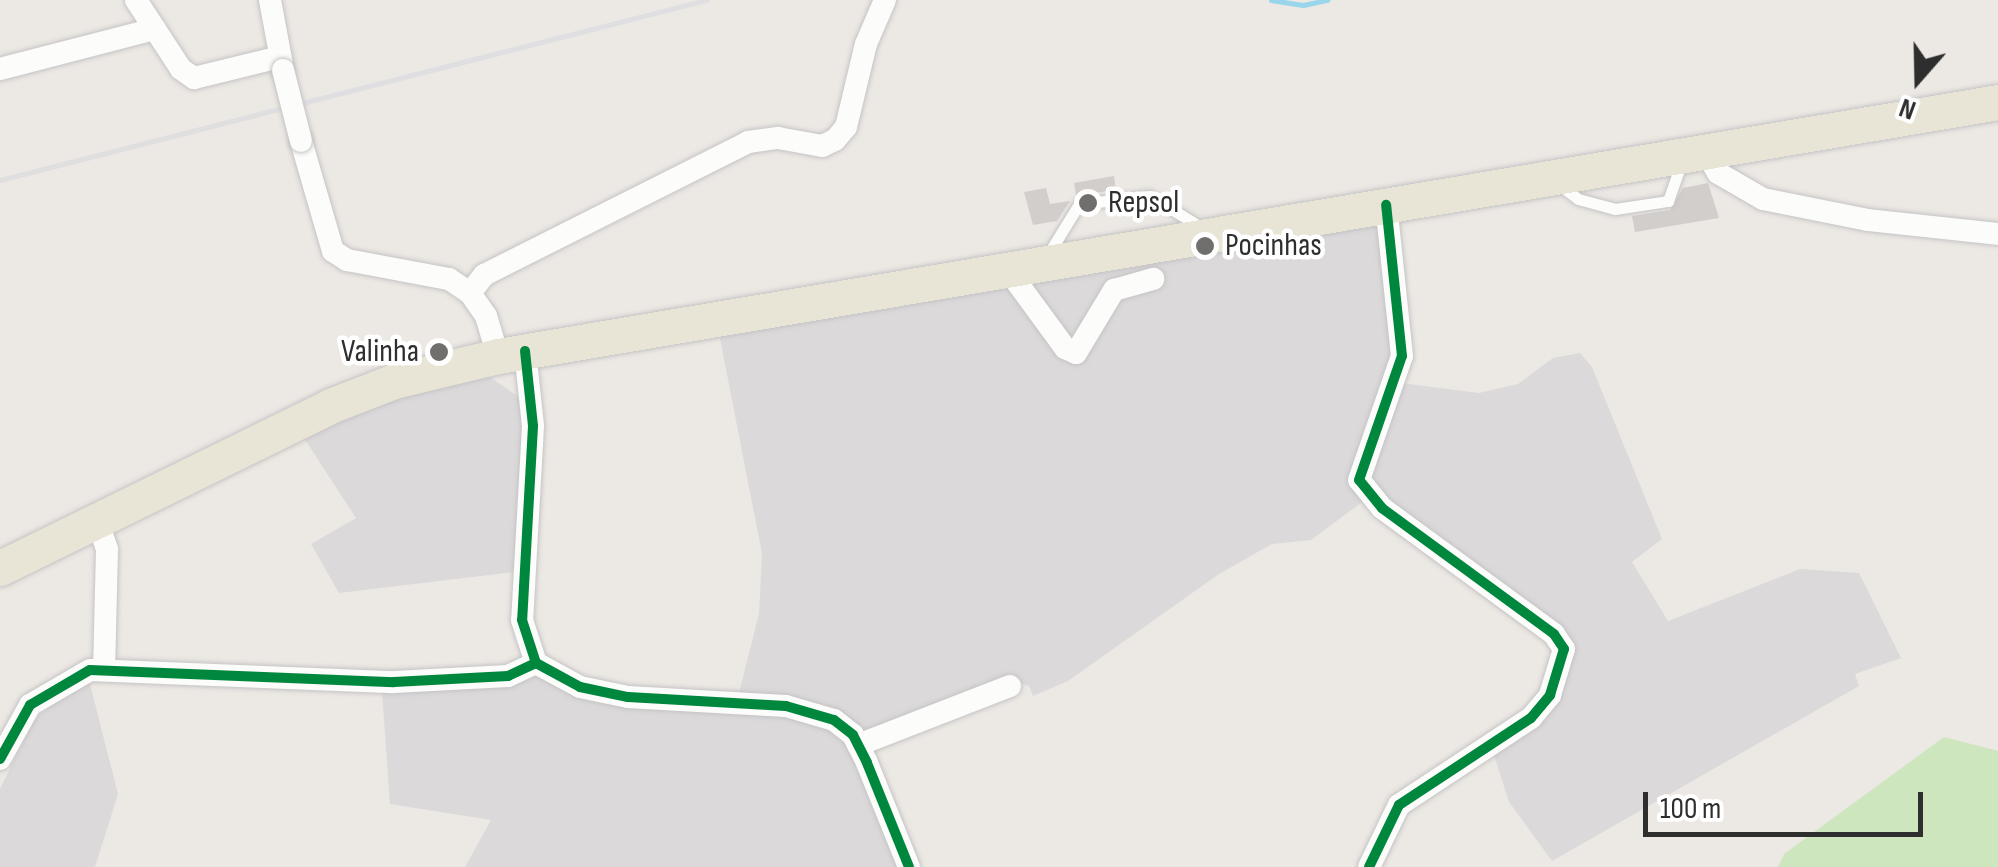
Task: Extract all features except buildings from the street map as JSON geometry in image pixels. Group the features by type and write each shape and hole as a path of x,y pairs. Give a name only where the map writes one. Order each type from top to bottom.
{"main road":[{"path":"0,568 330,406 394,381 512,354 1045,259 1386,205 1692,149 1998,102"}],"street":[{"path":"136,0 194,78 282,64"},
{"path":"270,0 301,141 333,250 347,260 449,279 470,293 512,354 534,426 522,620 536,662 580,687 628,697 812,712 834,720 858,745 908,867"},
{"path":"470,293 484,275 748,142 778,138 822,146 835,140 846,127 866,44 885,0"},
{"path":"0,69 155,29"},
{"path":"1692,149 1718,173 1763,199 1868,220 1998,234"},
{"path":"1369,867 1398,805 1531,718 1550,695 1564,649 1554,634 1382,508 1358,480 1402,356 1386,205"},
{"path":"1005,266 1065,348 1076,353 1114,290 1154,279"},
{"path":"98,520 107,549 104,670"},
{"path":"0,759 30,705 70,676 104,670 394,682 508,676 536,662"},
{"path":"858,745 1010,686"}],"lane":[{"path":"1546,174 1578,199 1615,209 1668,201 1692,149"},
{"path":"1045,259 1079,204 1150,196 1208,231"}],"shaded area":[{"path":"1364,214 1381,228 1393,382 1479,393 1518,384 1553,358 1580,353 1592,367 1662,539 1632,562 1668,621 1800,569 1859,573 1901,658 1855,674 1859,686 1552,861 1509,802 1493,752 1508,745 1567,645 1373,494 1311,540 1272,544 1219,574 1068,681 1033,696 1029,686 1008,680 860,744 908,867 465,867 491,820 390,804 382,691 533,672 624,692 739,693 759,614 762,554 718,328"},
{"path":"485,374 528,403 515,572 339,593 311,544 356,518 302,435 402,393"},
{"path":"88,676 118,794 95,867 0,867 0,789 34,720"}],"green space":[{"path":"1944,737 1998,751 1998,867 1778,867 1784,854"}],"waterway":[{"path":"1271,0 1303,5 1327,0"}],"railway":[{"path":"0,180 706,0"}],"cycle path":[{"path":"1369,867 1399,805 1531,718 1550,695 1564,649 1554,634 1382,508 1359,480 1402,356 1386,205"},
{"path":"525,351 533,426 522,620 536,663 580,687 628,697 786,706 834,720 853,735 909,867"},
{"path":"0,759 30,705 90,670 394,682 508,676 536,663"}],"place":[{"name":"Repsol","path":"1088,203"},
{"name":"Pocinhas","path":"1205,246"},
{"name":"Valinha","path":"439,352"}]}
